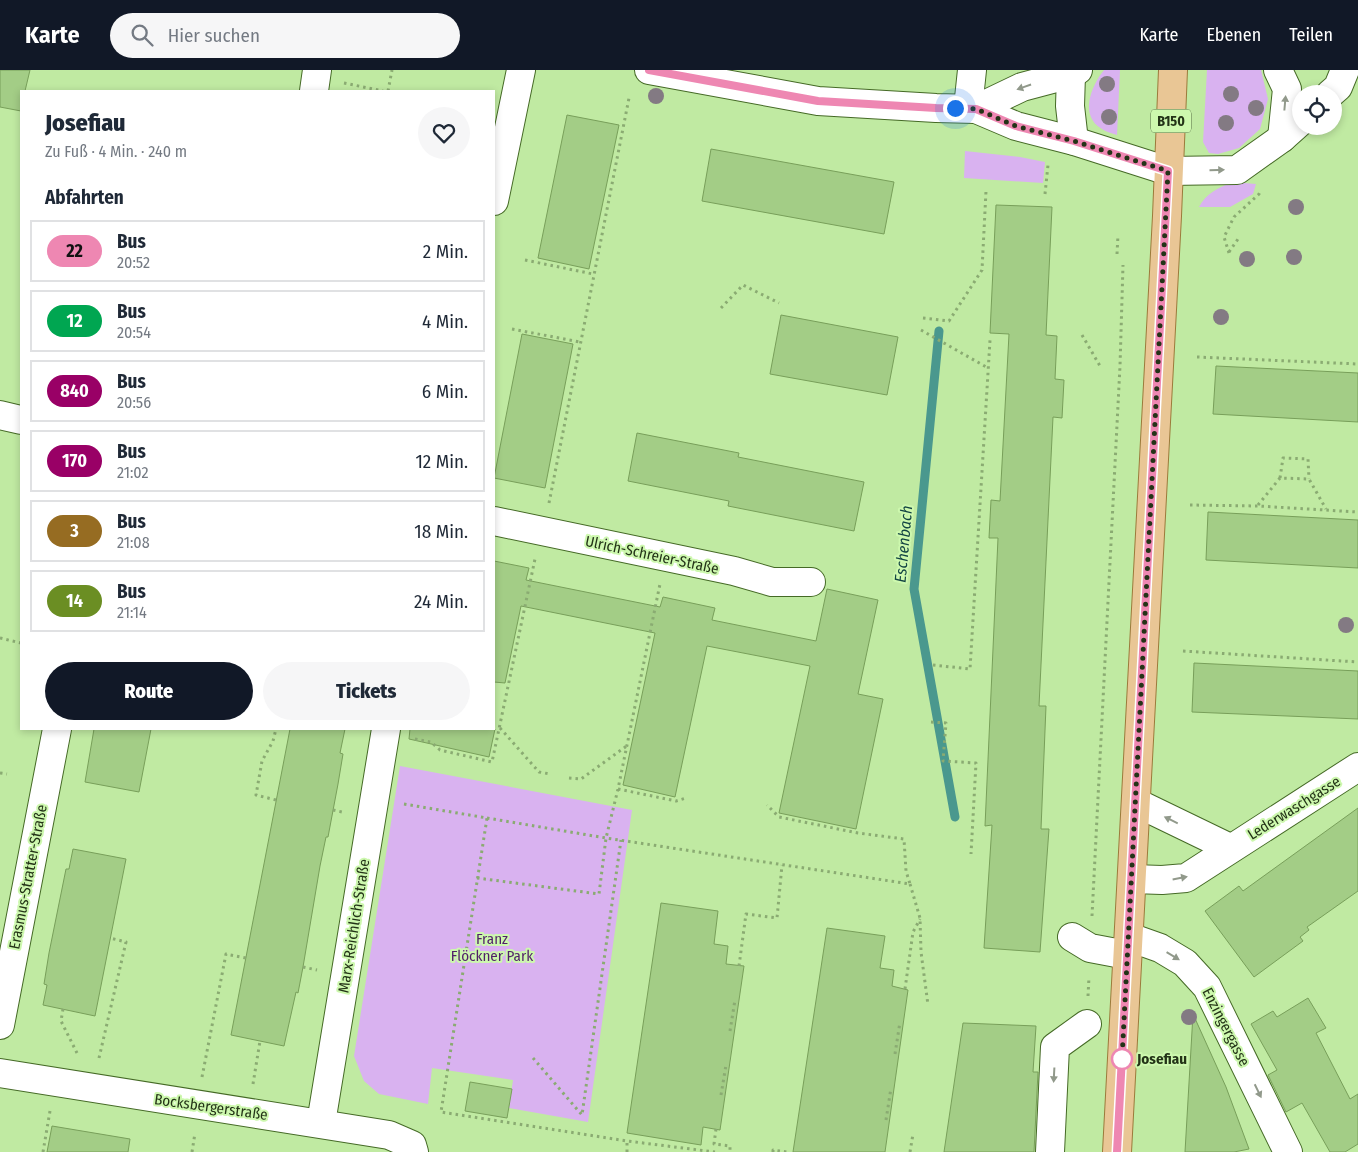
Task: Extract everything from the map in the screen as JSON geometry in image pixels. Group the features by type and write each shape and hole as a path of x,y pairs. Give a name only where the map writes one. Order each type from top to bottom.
{"main road":[{"name":"B150","path":"1117,1152 1173,70"}],"street":[{"path":"495,196 521,70"},
{"path":"649,70 818,101 972,109 1016,126 1074,141 1168,171 1237,170 1292,130 1287,89 1278,70"},
{"path":"972,70 972,109"},
{"path":"1339,85 1345,70"},
{"path":"972,109 1022,87 1074,72 1070,106 1074,141"},
{"path":"0,415 20,420"},
{"name":"Ulrich-Schreier-Straße","path":"495,521 734,571 772,582 811,582"},
{"name":"Erasmus-Stratter-Straße","path":"0,1025 56,730"},
{"name":"Marx-Reichlich-Straße","path":"321,1123 386,730"},
{"name":"Lederwaschgasse","path":"1132,879 1162,880 1186,878 1230,848 1358,768"},
{"name":"Lederwaschgasse","path":"1136,803 1230,848"},
{"name":"Enzingergasse","path":"1081,942 1160,948 1184,963 1207,987 1288,1152"},
{"path":"1050,1152 1045,1047 1086,1024"},
{"name":"Bocksbergerstraße","path":"0,1073 71,1086 321,1123 389,1135 412,1145 414,1152"}],"path":[{"path":"388,90 392,70"},
{"path":"322,81 377,90"},
{"path":"547,511 629,98"},
{"path":"1045,194 1049,157"},
{"path":"923,318 950,321 982,270 986,191"},
{"path":"1238,239 1229,253 1224,237 1234,218 1259,194"},
{"path":"1116,254 1118,235"},
{"path":"526,260 593,274"},
{"path":"1086,1024 1081,942 1120,366 1123,265"},
{"path":"720,308 743,285 779,302"},
{"path":"512,329 580,342"},
{"path":"921,330 988,368"},
{"path":"1082,335 1100,366"},
{"path":"933,665 970,669 990,340"},
{"path":"1197,356 1358,364"},
{"path":"1258,506 1280,478 1283,458 1308,459 1308,479 1326,509"},
{"path":"1280,478 1308,479"},
{"path":"1190,505 1258,506 1358,512"},
{"path":"412,739 431,742 440,750 492,762 536,556"},
{"path":"477,878 598,894 606,838 628,744 661,582"},
{"path":"0,638 20,643"},
{"path":"1183,651 1358,662"},
{"path":"931,722 946,723 943,761 976,763 971,854"},
{"path":"500,728 540,772 550,774"},
{"path":"276,730 273,741 262,761 256,795 276,800"},
{"path":"569,778 581,779 628,744"},
{"path":"0,773 7,774"},
{"path":"618,789 676,802 686,798"},
{"path":"394,802 606,838 910,884"},
{"path":"767,805 779,817 858,833 904,839 906,870 920,918 921,952 928,1005"},
{"path":"487,818 441,1112 627,1141 715,1152"},
{"path":"533,1058 582,1115 621,840"},
{"path":"739,966 746,914 778,918 782,865"},
{"path":"905,989 913,932 920,918"},
{"path":"99,1058 126,942 110,938"},
{"path":"202,1080 226,954 246,958"},
{"path":"303,967 324,971"},
{"path":"730,1030 735,1000"},
{"path":"62,1009 61,1021 77,1054"},
{"path":"896,1054 900,1022"},
{"path":"253,1084 260,1041"},
{"path":"721,1095 726,1065"},
{"path":"886,1120 891,1088"},
{"path":"43,1152 51,1107"},
{"path":"716,1129 714,1144 730,1146 730,1152"},
{"path":"910,1152 913,1134"},
{"path":"627,1141 627,1152"},
{"path":"773,1152 773,1150 787,1152"}],"green space":[{"path":"1104,70 1120,70 1117,135 1104,130 1095,123 1089,109 1095,84"},
{"path":"1207,70 1261,70 1268,99 1260,129 1239,148 1218,154 1209,153 1203,142"},
{"path":"965,151 1020,157 1045,162 1043,183 964,178"},
{"path":"1232,182 1256,184 1253,194 1230,207 1199,207 1209,195"},
{"name":"Franz Flöckner Park","path":"400,766 632,810 588,1122 509,1108 513,1080 432,1068 428,1104 379,1094 364,1081 354,1056"}],"building":[{"path":"0,70 30,70 25,90 20,90 20,111 0,107"},
{"path":"567,115 619,125 589,269 538,258"},
{"path":"711,149 894,182 884,234 702,201"},
{"path":"996,205 1052,207 1046,335 1057,336 1055,379 1064,380 1062,418 1053,417 1039,706 1046,706 1041,829 1049,829 1040,952 984,948 992,825 985,826 998,538 989,538 991,500 1000,501 1009,334 990,333"},
{"path":"781,315 898,337 887,395 770,374"},
{"path":"522,334 573,344 545,488 495,478"},
{"path":"1216,366 1358,373 1358,422 1213,414"},
{"path":"637,433 739,453 738,457 864,482 854,531 728,506 729,501 628,481"},
{"path":"1208,512 1358,520 1358,568 1206,560"},
{"path":"495,561 529,568 526,580 660,607 663,597 715,608 712,620 816,641 827,589 878,600 858,694 883,699 856,829 779,813 810,666 707,646 675,797 623,785 655,633 521,606 505,683 495,682"},
{"path":"1194,663 1358,671 1358,719 1192,712"},
{"path":"94,730 151,730 139,792 85,782"},
{"path":"290,730 345,730 340,753 343,754 338,784 328,837 326,837 320,866 298,993 296,992 284,1046 231,1035"},
{"path":"410,730 495,730 489,757 409,739"},
{"path":"1358,808 1358,891 1307,927 1309,930 1300,937 1303,941 1254,977 1205,911 1239,886 1243,891"},
{"path":"73,849 126,859 95,1016 43,1005 47,985 44,984 49,953 66,869 69,869"},
{"path":"661,903 718,911 714,944 728,946 726,964 744,966 720,1130 703,1127 701,1145 627,1133"},
{"path":"827,928 885,936 880,968 894,970 892,986 908,990 885,1152 793,1152"},
{"path":"1308,998 1326,1028 1316,1033 1350,1099 1358,1094 1358,1144 1345,1152 1330,1152 1302,1103 1286,1112 1268,1075 1277,1070 1251,1024 1273,1011 1277,1017"},
{"path":"1193,1014 1226,1087 1249,1149 1234,1152 1185,1152"},
{"path":"963,1023 1036,1026 1033,1072 1038,1072 1034,1152 944,1152"},
{"path":"470,1082 512,1089 507,1118 465,1111"},
{"path":"52,1126 130,1139 128,1152 47,1152"}],"waterway":[{"name":"Eschenbach","path":"939,331 914,589 955,817"}],"bus line":[{"name":"22","path":"649,70 818,101 976,109 1016,126 1074,141 1168,171 1117,1152"}],"place":[{"name":"Josefiau","path":"1122,1059"}],"route":[{"path":"955,108 976,109 1016,126 1074,141 1168,171 1122,1059"}]}
